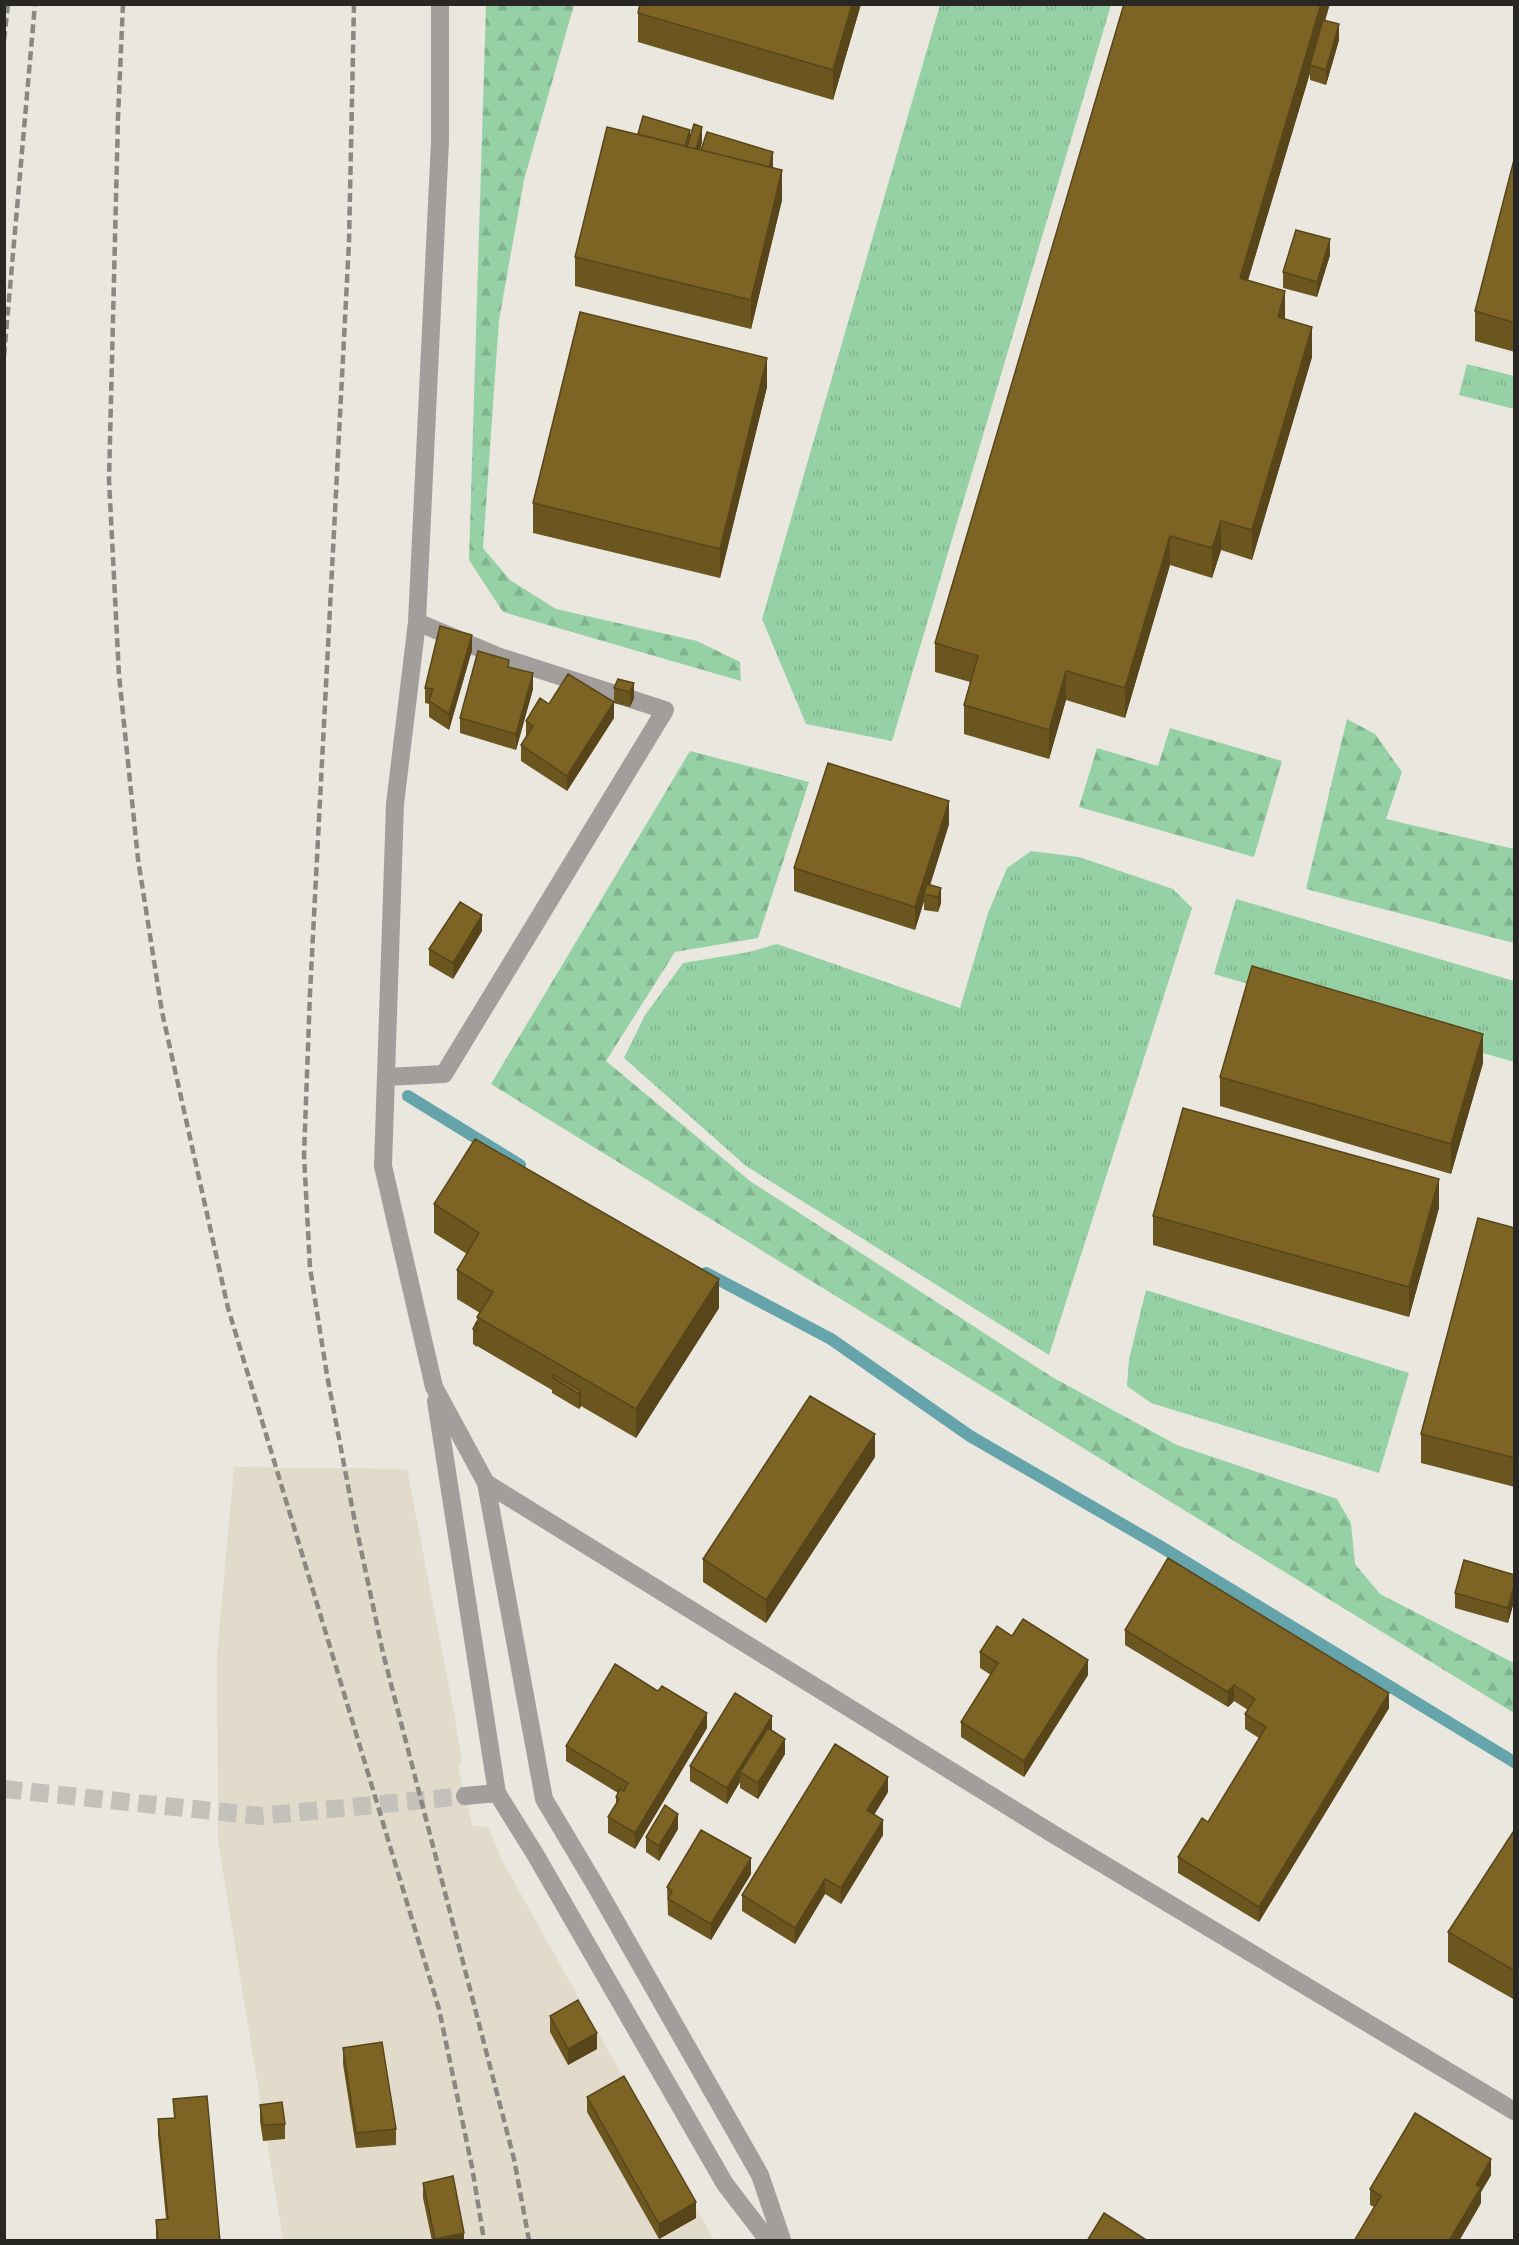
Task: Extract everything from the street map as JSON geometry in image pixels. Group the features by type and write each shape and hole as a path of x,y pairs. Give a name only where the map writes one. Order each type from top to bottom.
{"street":[{"path":"440,4 440,141 417,622 395,804 383,1166 434,1387 497,1793 535,1854 724,2184 768,2241"},
{"path":"386,1077 444,1074 665,710 500,657 417,622"},
{"path":"434,1387 486,1483 544,1799 760,2175 782,2241"},
{"path":"486,1483 1053,1834 1515,2111"},
{"path":"465,1796 497,1793"}],"shaded area":[{"path":"234,1467 407,1469 456,1723 462,1763 458,1767 472,1825 489,1828 503,1862 714,2240 283,2240 218,1841 217,1656"}],"green space":[{"path":"486,5 574,5 524,180 499,320 483,548 510,580 556,609 697,641 740,662 741,681 503,612 469,560"},
{"path":"940,5 1111,5 892,741 806,724 762,619"},
{"path":"1467,364 1514,376 1514,409 1459,395"},
{"path":"1347,719 1375,734 1402,772 1386,819 1514,849 1514,943 1306,889"},
{"path":"1170,728 1282,761 1254,857 1079,807 1097,748 1158,766"},
{"path":"690,751 809,782 758,938 675,952 606,1061 750,1181 1052,1377 1177,1445 1337,1499 1351,1523 1355,1564 1380,1594 1514,1663 1514,1713 491,1084"},
{"path":"1031,851 1079,857 1173,889 1192,908 1049,1355 746,1166 624,1058 645,1015 683,963 749,952 777,944 960,1008 988,913 1007,868"},
{"path":"1236,899 1514,981 1514,1062 1214,974"},
{"path":"1146,1290 1409,1373 1379,1473 1151,1403 1127,1386 1129,1359"}],"building":[{"path":"640,4 852,4 833,70 638,13"},
{"path":"1124,4 1321,4 1240,278 1285,291 1278,317 1312,327 1252,530 1221,521 1212,548 1170,536 1125,688 1066,671 1049,730 964,705 978,656 935,643"},
{"path":"1323,20 1339,24 1326,70 1310,65"},
{"path":"643,116 690,130 685,146 638,134"},
{"path":"694,124 702,127 696,149 687,147"},
{"path":"607,127 782,170 751,300 575,257"},
{"path":"707,132 773,152 769,167 701,150"},
{"path":"1515,156 1515,323 1475,311"},
{"path":"1296,230 1330,239 1317,282 1283,272"},
{"path":"580,312 767,358 720,549 533,503"},
{"path":"440,626 472,635 449,714 429,701 433,689 425,688"},
{"path":"478,651 509,660 508,667 533,673 516,734 460,718"},
{"path":"568,674 614,702 567,776 521,745 533,726 526,721 540,698 549,704"},
{"path":"618,679 634,683 630,692 614,688"},
{"path":"828,763 949,801 915,907 794,868"},
{"path":"927,884 941,888 938,897 924,894"},
{"path":"460,902 482,915 453,963 429,949"},
{"path":"1252,966 1483,1034 1451,1144 1220,1077"},
{"path":"1183,1108 1439,1179 1409,1287 1153,1216"},
{"path":"475,1139 719,1279 636,1409 477,1317 493,1292 457,1270 479,1233 434,1204"},
{"path":"1478,1218 1515,1228 1515,1458 1421,1434"},
{"path":"554,1375 581,1391 579,1394 552,1377"},
{"path":"810,1396 875,1434 766,1600 703,1559"},
{"path":"1168,1558 1389,1693 1259,1907 1178,1857 1202,1818 1208,1822 1266,1727 1245,1714 1255,1699 1234,1685 1228,1692 1125,1630"},
{"path":"1464,1560 1515,1575 1508,1608 1455,1593"},
{"path":"1023,1619 1088,1660 1024,1761 961,1722 998,1663 980,1652 997,1626 1012,1636"},
{"path":"615,1664 656,1690 658,1691 662,1686 707,1713 635,1833 608,1817 619,1799 616,1797 620,1789 624,1791 628,1783 566,1746"},
{"path":"735,1693 772,1716 727,1788 690,1766"},
{"path":"768,1728 785,1739 758,1783 740,1772"},
{"path":"835,1744 888,1777 867,1810 883,1820 841,1888 825,1879 795,1928 742,1895"},
{"path":"665,1805 678,1814 659,1846 646,1837"},
{"path":"1515,1829 1515,1971 1448,1932"},
{"path":"701,1830 751,1858 711,1924 668,1899 672,1891 667,1887"},
{"path":"578,2000 597,2033 568,2049 550,2016"},
{"path":"382,2042 396,2129 356,2133 343,2048"},
{"path":"624,2076 696,2202 659,2224 587,2097"},
{"path":"207,2096 220,2241 158,2241 156,2220 168,2219 158,2119 175,2118 173,2099"},
{"path":"282,2102 285,2124 263,2125 260,2105"},
{"path":"1415,2113 1491,2159 1476,2185 1481,2187 1449,2241 1354,2241 1381,2196 1370,2189"},
{"path":"453,2176 464,2233 435,2239 423,2183"},
{"path":"1104,2213 1148,2241 1087,2241"}],"waterway":[{"path":"408,1096 520,1165"},
{"path":"706,1273 831,1339 970,1436 1158,1545 1514,1762"}],"tunnel":[{"path":"4,1789 261,1816 465,1796"}],"railway":[{"path":"4,40 8,4"},
{"path":"4,356 35,4"},
{"path":"123,4 109,480 119,675 138,859 162,1012 228,1308 439,2009 472,2167 484,2240"},
{"path":"354,4 349,242 310,993 304,1155 310,1268 327,1375 383,1653 514,2159 529,2240"}]}
